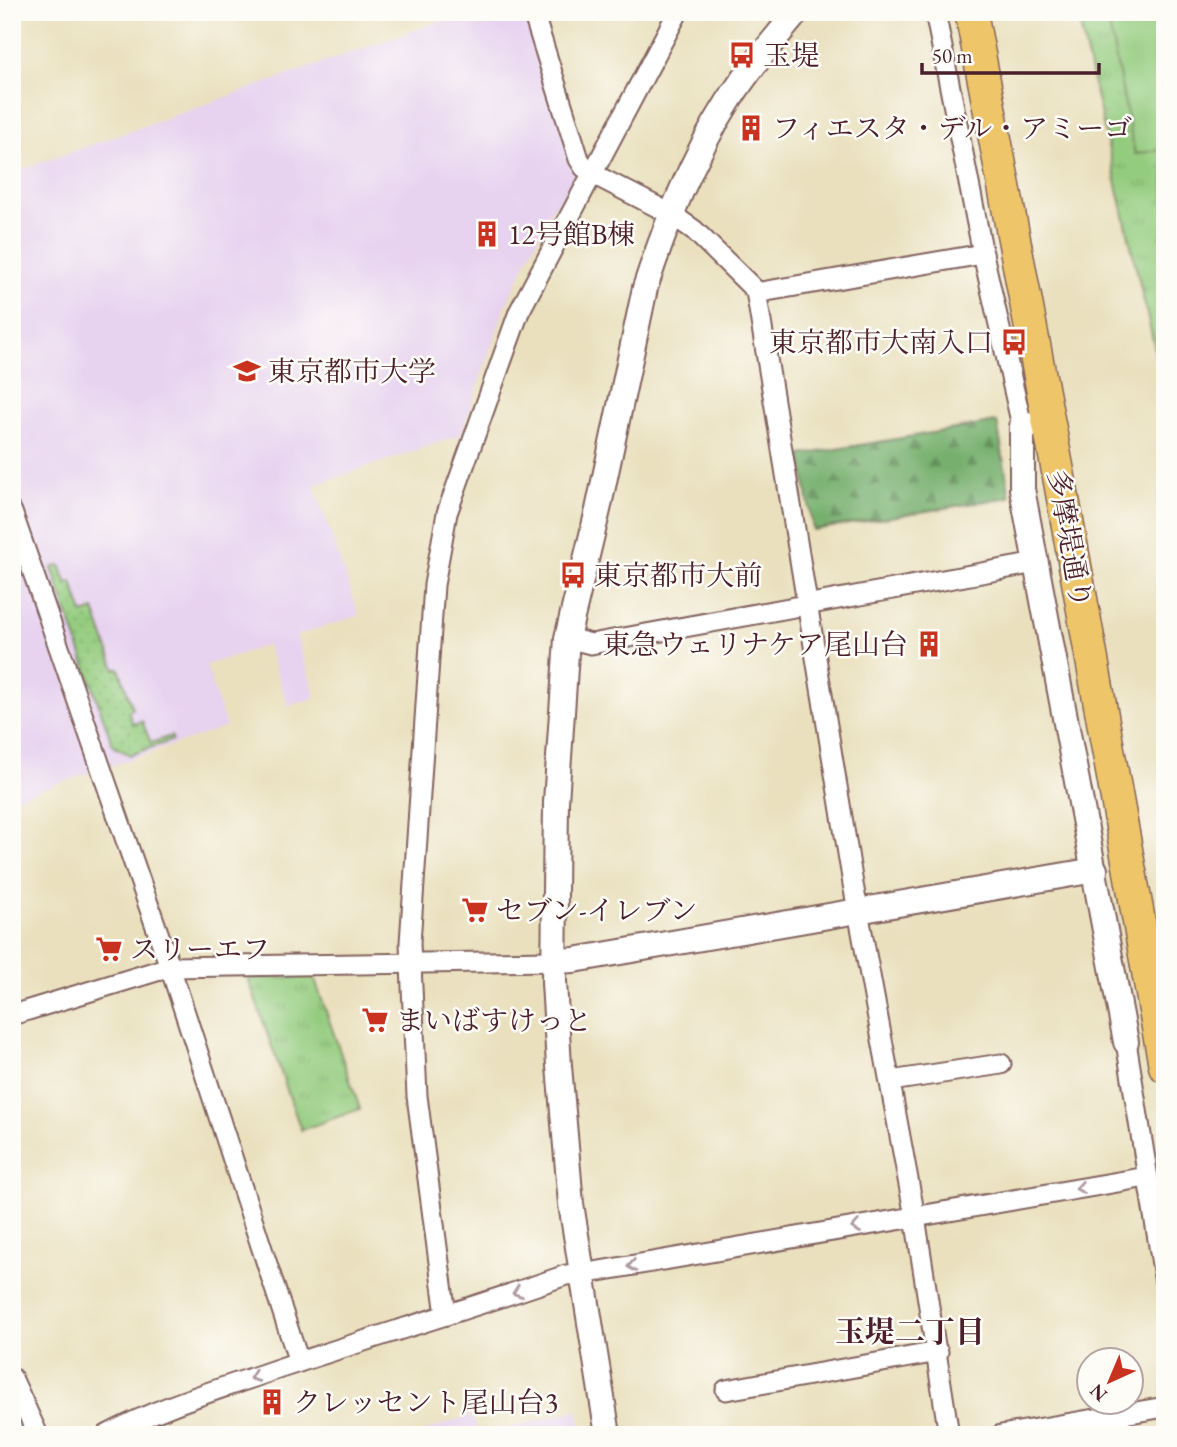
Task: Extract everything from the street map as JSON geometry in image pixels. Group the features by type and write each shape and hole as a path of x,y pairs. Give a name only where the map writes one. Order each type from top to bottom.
{"main road":[{"name":"多摩堤通り","path":"971,12 1035,424 1165,1066"}],"street":[{"path":"533,12 579,159 584,167 671,214 694,230 756,290 761,292 983,254"},
{"path":"446,1315 417,1096 410,964 434,584 447,513 519,312 678,12"},
{"path":"608,1435 569,1177 559,1066 555,961 556,802 567,638 598,510 645,289 671,214 697,155 723,110 753,66 797,12"},
{"path":"935,12 983,254 1035,424 1022,489 1126,1042 1165,1283"},
{"path":"756,290 858,911 891,1081 938,1352 949,1435"},
{"path":"12,512 170,967 299,1362"},
{"path":"567,638 591,644 1036,563"},
{"path":"12,1015 170,967 555,961 587,958 1095,870"},
{"path":"891,1081 1001,1064"},
{"path":"107,1435 150,1412 461,1312 566,1275 1147,1177"},
{"path":"726,1390 938,1352"},
{"path":"12,1378 38,1435"},
{"path":"1000,1435 1165,1407"}],"shaded area":[{"name":"東京都市大学","path":"466,12 524,12 578,167 575,182 551,210 505,307 461,435 314,485 359,615 296,636 316,697 288,706 267,645 206,665 226,727 12,799 12,173"},
{"path":"578,1410 583,1435 488,1435 490,1433"},
{"path":"471,1415 480,1435 414,1435"}],"green space":[{"path":"1077,12 1165,12 1165,404 1158,362"},
{"path":"1134,12 1165,12 1165,149 1135,154 1109,25"},
{"path":"997,422 1010,497 813,530 801,455"},
{"path":"60,565 67,584 72,582 83,614 94,610 115,669 119,668 133,709 128,711 133,724 142,721 151,743 171,736 173,740 130,755 113,746 52,568"},
{"path":"314,977 360,1109 301,1130 248,978"}],"waterway":[{"path":"12,1406 26,1435"}],"place":[{"name":"玉堤","path":"742,55"},
{"name":"フィエスタ・デル・アミーゴ","path":"751,128"},
{"name":"12号館B棟","path":"487,234"},
{"name":"東京都市大南入口","path":"1014,342"},
{"name":"東京都市大学","path":"247,371"},
{"name":"東京都市大前","path":"573,575"},
{"name":"東急ウェリナケア尾山台","path":"929,644"},
{"name":"セブン-イレブン","path":"475,910"},
{"name":"スリーエフ","path":"109,949"},
{"name":"まいばすけっと","path":"375,1020"},
{"name":"クレッセント尾山台3","path":"272,1402"}],"district":[{"name":"玉堤二丁目","path":"910,1332"}]}
